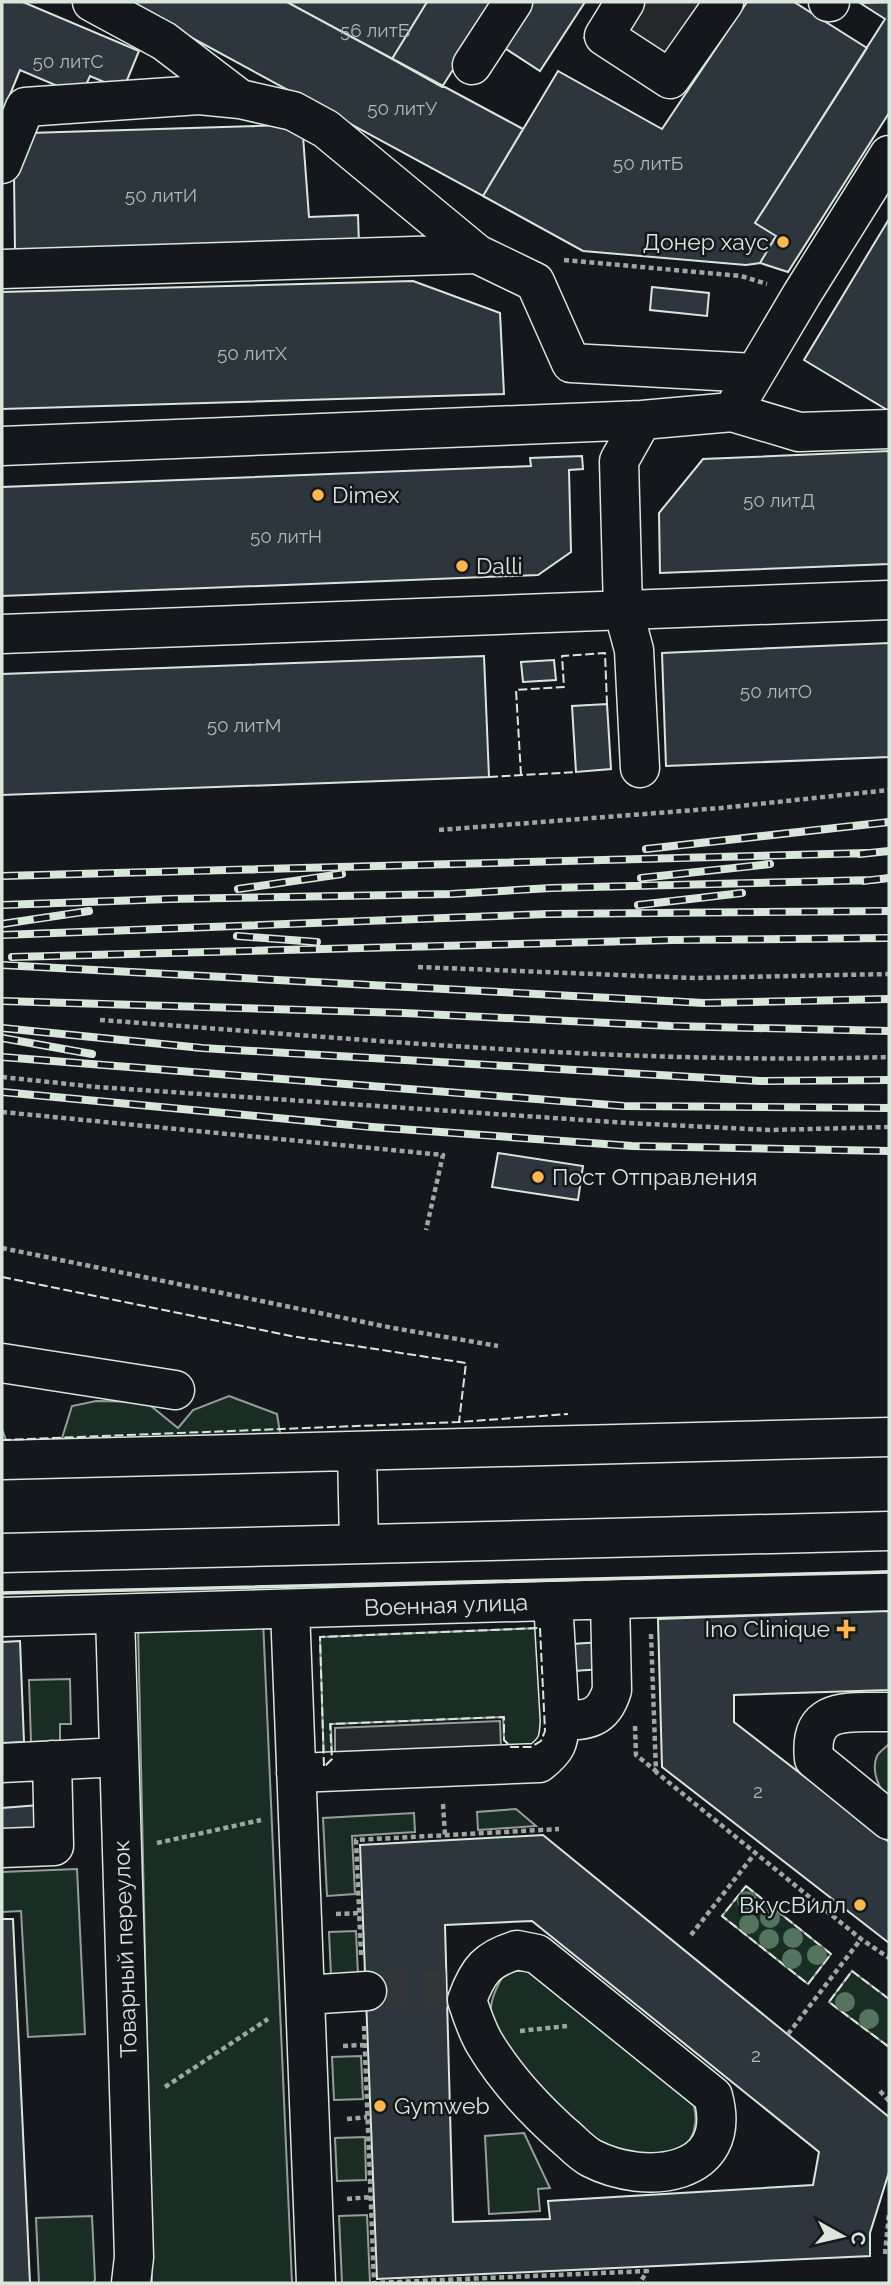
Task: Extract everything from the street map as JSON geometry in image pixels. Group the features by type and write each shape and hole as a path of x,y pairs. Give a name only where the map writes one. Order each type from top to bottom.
{"street":[{"path":"92,2 164,41 240,99"},
{"path":"472,65 513,2"},
{"path":"625,2 604,36 670,79 724,2"},
{"path":"2,164 24,107 200,95 240,99 293,111 326,129 477,254 535,282 571,363 754,373"},
{"path":"732,412 802,293 889,155"},
{"path":"2,269 477,254"},
{"path":"2,446 642,420 732,412 799,432 889,429"},
{"path":"640,768 634,650 623,609 619,461 642,420"},
{"path":"2,634 889,600"},
{"path":"2,1363 175,1390"},
{"path":"2,1460 889,1437"},
{"path":"357,1451 359,1545"},
{"path":"2,1553 889,1531"},
{"name":"Военная улица","path":"2,1617 889,1591"},
{"path":"296,1773 539,1763 586,1720 599,1714 608,1703 612,1690 610,1600"},
{"path":"553,1601 558,1746"},
{"path":"290,1609 316,2283"},
{"name":"Товарный переулок","path":"115,1614 134,2257 131,2283"},
{"path":"889,1712 834,1713 820,1724 813,1742 814,1759 889,1820"},
{"path":"2,1762 119,1757"},
{"path":"2,1848 54,1846 52,1760"},
{"path":"517,1950 537,1954 620,2020 713,2096 718,2113 708,2150 698,2159 671,2173 626,2171 589,2157 531,2106 480,2035 467,2000 458,1988 481,1972 496,1956 517,1950"},
{"path":"305,1994 364,1991"}],"path":[{"path":"535,282 556,259 741,276 802,293"},
{"path":"439,830 721,808 889,790"},
{"path":"418,967 694,978 889,974"},
{"path":"100,1020 372,1040 671,1057 889,1057"},
{"path":"2,1077 97,1087 628,1123 770,1130 889,1128"},
{"path":"2,1112 443,1155 426,1230"},
{"path":"2,1248 380,1325 498,1346"},
{"path":"650,1625 656,1772 861,1939 889,1958"},
{"path":"443,1796 445,1835"},
{"path":"122,1851 298,1812"},
{"path":"559,1829 356,1840 374,2283 508,2280 582,2273 647,2271 640,2283"},
{"path":"691,1935 757,1852"},
{"path":"788,2034 861,1939"},
{"path":"130,2110 305,1994"},
{"path":"480,2035 620,2020"},
{"path":"880,2091 889,2101"},
{"path":"885,2254 889,2213"},
{"path":"582,2273 583,2283"}],"green space":[{"path":"229,1396 277,1414 282,1445 2,1464 2,1429 11,1454 58,1451 72,1406 96,1401 146,1402 178,1428 193,1410"},
{"path":"263,1620 292,2283 152,2283 138,1624"},
{"path":"540,1628 545,1731 531,1747 511,1747 504,1740 503,1717 331,1724 332,1759 324,1767 320,1637"},
{"path":"70,1679 71,1724 60,1724 60,1741 31,1742 29,1680"},
{"path":"889,1744 889,1798 879,1784 875,1761"},
{"path":"516,1809 536,1826 478,1830 477,1812"},
{"path":"414,1813 415,1832 352,1836 355,1894 327,1896 323,1818"},
{"path":"77,1869 85,2034 28,2037 21,1911 2,1912 2,1872"},
{"path":"746,1886 831,1954 808,1984 722,1916"},
{"path":"356,1931 358,1975 331,1976 329,1932"},
{"path":"506,1971 532,1971 693,2099 696,2122 690,2140 681,2149 653,2156 622,2152 583,2134 519,2066 496,2030 491,2016 491,2004"},
{"path":"852,1971 889,1999 889,2047 829,2002"},
{"path":"361,2056 363,2099 334,2100 332,2057"},
{"path":"524,2133 550,2188 538,2189 540,2211 489,2214 485,2136"},
{"path":"365,2137 366,2180 337,2181 335,2138"},
{"path":"367,2215 370,2283 342,2283 339,2216"},
{"path":"92,2216 93,2283 39,2283 36,2218"}],"shaded area":[{"path":"606,2 738,2 675,96 584,38"},
{"path":"500,1721 501,1749 335,1756 335,1728"}],"building":[{"path":"2,2 23,2 139,51 123,90 90,76 81,96 20,70 2,114"},
{"path":"126,2 287,2 523,129 483,196"},
{"path":"287,2 427,2 392,59"},
{"path":"427,2 496,2 442,87 392,59"},
{"path":"528,2 585,2 540,71 500,45"},
{"path":"747,2 794,2 867,48 755,223 776,236 760,263 746,265 583,251 483,196 558,71 662,129"},
{"path":"889,2 889,113 788,272 760,263 776,236 755,223 885,19 860,3"},
{"path":"289,125 303,136 309,217 358,215 359,245 15,252 14,175 29,133"},
{"path":"889,219 889,411 804,360"},
{"path":"413,281 500,313 504,394 2,409 2,292"},
{"path":"652,287 709,293 707,316 650,310"},
{"path":"889,451 889,564 660,573 659,513 703,459"},
{"path":"582,456 583,469 569,470 571,552 538,575 2,596 2,487 531,466 530,458"},
{"path":"889,643 889,757 666,766 662,653"},
{"path":"484,656 489,777 2,795 2,674"},
{"path":"554,660 556,680 523,682 521,662"},
{"path":"607,704 611,769 576,772 572,706"},
{"name":"Пост Отправления","path":"498,1153 583,1166 578,1200 492,1187"},
{"path":"889,1611 889,1690 734,1695 734,1722 889,1842 889,1943 662,1767 658,1619"},
{"path":"20,1641 24,1742 2,1743 2,1642"},
{"path":"601,1642 602,1669 574,1671 572,1644"},
{"path":"39,1805 41,1836 2,1838 2,1808"},
{"path":"543,1835 889,2117 889,2172 870,2233 870,2256 377,2279 360,1845","holes":["532,1921 819,2152 813,2185 548,2201 550,2219 453,2222 445,1925"]},
{"path":"2,1919 13,1919 30,2283 2,2283"}],"tunnel":[{"path":"367,1991 446,1988"}],"railway":[{"path":"646,849 889,822"},
{"path":"860,854 889,851"},
{"path":"2,876 867,853"},
{"path":"641,878 770,864"},
{"path":"238,889 342,874"},
{"path":"864,881 889,878"},
{"path":"2,905 873,880"},
{"path":"638,905 742,893"},
{"path":"2,924 89,911"},
{"path":"2,935 547,914 889,911"},
{"path":"237,936 317,942"},
{"path":"12,957 671,940 889,938"},
{"path":"2,965 704,1003 889,999"},
{"path":"2,1001 404,1013 671,1026 889,1031"},
{"path":"2,1028 202,1048 760,1081 889,1080"},
{"path":"2,1038 92,1054"},
{"path":"2,1057 624,1106 889,1108"},
{"path":"2,1092 372,1127 632,1146 889,1151"}],"fence":[{"path":"521,775 516,690 564,687 562,656 605,653 607,704"},
{"path":"489,777 576,772"},
{"path":"2,1277 291,1336 466,1363 459,1422"},
{"path":"2,1440 459,1422 568,1414"},
{"path":"540,1628 545,1731 541,1741 531,1747 511,1747 504,1740 504,1717 330,1724 332,1759 324,1767 320,1637 540,1628"},
{"path":"746,1886 831,1954 808,1984 722,1916 746,1886"},
{"path":"889,1999 852,1971 829,2002 889,2047"}],"wall":[{"path":"2,1593 889,1572"}],"place":[{"name":"Донер хаус","path":"783,242"},
{"name":"Dimex","path":"318,495"},
{"name":"Dalli","path":"462,566"},
{"name":"Пост Отправления","path":"538,1177"},
{"name":"Ino Clinique","path":"846,1629"},
{"name":"ВкусВилл","path":"860,1905"},
{"name":"Gymweb","path":"380,2106"}]}
